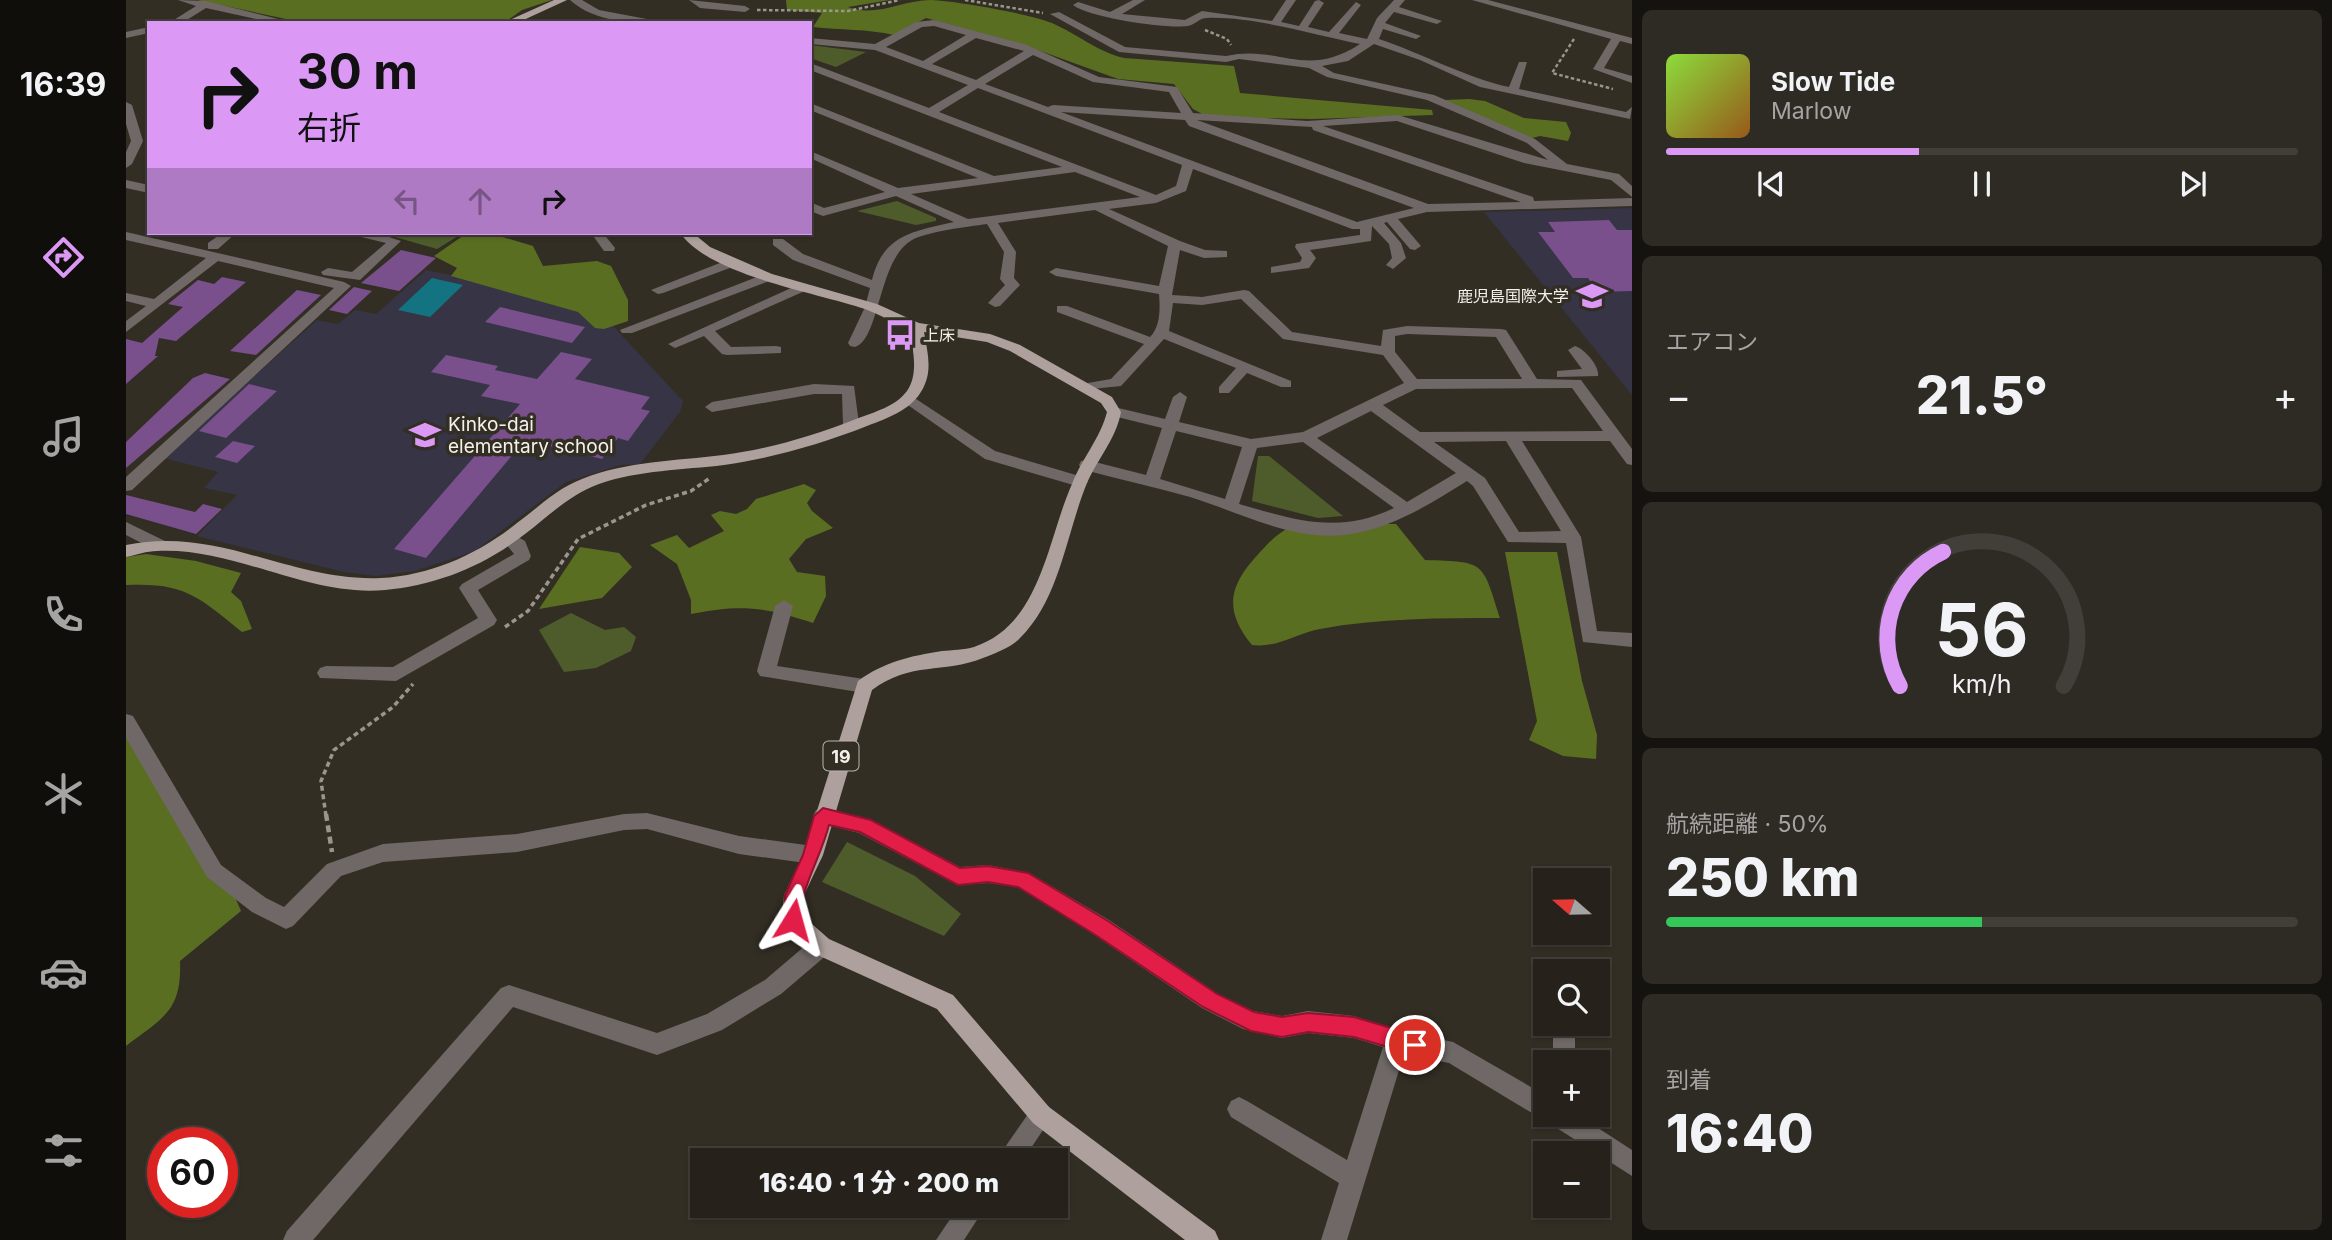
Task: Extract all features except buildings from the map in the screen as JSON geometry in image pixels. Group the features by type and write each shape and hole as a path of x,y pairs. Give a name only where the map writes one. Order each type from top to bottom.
{"main road":[{"path":"513,21 562,0"},
{"path":"689,235 697,245 730,263 767,277 872,307 916,327 990,338 1015,348 1087,387 1107,400 1114,412 1110,430 1084,473 1038,601 1013,635 977,653 905,664 879,675 864,686"},
{"path":"126,551 159,545 188,546 317,576 377,584 444,573 480,558 560,496 591,481 627,472 765,453 883,414 910,400 921,380 922,358 916,327"},
{"name":"19","path":"864,686 813,855 794,895 793,920 821,946 945,1002 1041,1115 1206,1240"}],"street":[{"path":"183,0 246,21"},
{"path":"575,0 596,13 650,21"},
{"path":"694,0 700,5 745,9"},
{"path":"1111,16 1140,0"},
{"path":"1478,0 1632,41"},
{"path":"1275,24 1286,2"},
{"path":"1055,14 1081,3 1111,16 1186,23 1202,14 1275,24 1370,41 1428,55 1484,85 1631,114"},
{"path":"1302,29 1319,3"},
{"path":"1055,14 1123,50 1226,60 1239,56 1312,65 1345,59 1370,41 1379,24 1397,4 1437,20"},
{"path":"1332,35 1356,5"},
{"path":"177,21 201,7 278,21"},
{"path":"877,47 920,24 934,23 1031,52 1097,80 1173,89 1193,124 1427,208"},
{"path":"1379,24 1416,36"},
{"path":"126,35 147,30"},
{"path":"923,65 975,34"},
{"path":"1617,37 1598,69 1632,80"},
{"path":"812,41 877,47 1356,226 1427,208 1632,202"},
{"path":"930,112 1031,52"},
{"path":"1513,90 1523,64"},
{"path":"1312,65 1331,75 1430,97 1531,141 1563,167"},
{"path":"812,67 1156,199"},
{"path":"812,81 828,73"},
{"path":"126,105 137,141 126,165"},
{"path":"812,107 990,178"},
{"path":"1040,108 1307,124 1398,118 1528,160 1615,177 1632,193"},
{"path":"1307,124 1542,204"},
{"path":"126,165 147,155"},
{"path":"812,156 966,223"},
{"path":"855,343 872,307 877,286 892,251 908,237 966,223 1100,209 1156,199 1182,188 1188,164"},
{"path":"812,207 824,212 898,192 990,178 1078,169"},
{"path":"126,184 147,189"},
{"path":"1100,209 1175,244 1204,254 1222,254"},
{"path":"1391,219 1415,246"},
{"path":"990,221 1010,252 1007,279 1013,285 996,303"},
{"path":"1371,223 1399,251 1399,258 1393,265"},
{"path":"1276,270 1304,265 1309,258 1301,247 1366,238 1371,223"},
{"path":"126,226 147,231"},
{"path":"126,486 344,286 213,252 160,235"},
{"path":"126,328 156,304 228,235"},
{"path":"126,236 355,278 395,241 370,235"},
{"path":"599,235 609,248"},
{"path":"778,242 798,257 877,286"},
{"path":"1087,387 1116,383 1158,338 1167,308 1165,295 1175,244"},
{"path":"658,290 730,263"},
{"path":"1056,272 1202,301 1241,288 1288,336 1339,342 1388,352"},
{"path":"627,330 767,277"},
{"path":"675,344 802,287"},
{"path":"126,296 156,304"},
{"path":"1062,309 1245,367 1286,384"},
{"path":"706,330 727,351 776,349"},
{"path":"1413,384 1388,352 1388,333 1502,333 1529,379"},
{"path":"1114,412 1251,444 1306,437 1413,384 1593,373 1575,350"},
{"path":"1224,390 1245,367"},
{"path":"1529,379 1576,383 1632,460"},
{"path":"712,407 814,390 849,389 852,424"},
{"path":"1151,482 1180,397"},
{"path":"910,400 990,455 1084,473 1151,482 1198,494 1230,507 1311,528 1382,521 1407,510 1467,473"},
{"path":"1370,403 1479,482 1514,538 1573,537"},
{"path":"1419,437 1614,436"},
{"path":"1306,437 1407,510"},
{"path":"1512,438 1573,537 1588,637 1632,640"},
{"path":"1230,507 1251,444"},
{"path":"126,528 159,545"},
{"path":"326,673 396,674 488,620 468,588 523,556 519,545 509,538"},
{"path":"784,606 766,671 864,686"},
{"path":"126,721 214,871 259,905 286,919 334,870 383,853 517,843 624,822 647,821 739,845 813,855"},
{"path":"823,816 864,826 958,876 988,874 1022,879 1101,927 1210,1001 1251,1021 1282,1027 1308,1022 1354,1027 1396,1041 1453,1053 1533,1100"},
{"path":"296,1240 509,995 657,1044 714,1022 773,987 821,946"},
{"path":"1334,1240 1396,1041"},
{"path":"1239,1110 1355,1179"},
{"path":"1016,1148 1041,1115"},
{"path":"1576,1127 1632,1164"},
{"path":"949,1240 965,1218"}],"path":[{"path":"745,9 803,14 878,8 900,0"},
{"path":"965,0 1055,14"},
{"path":"1186,23 1227,39 1239,56"}],"shaded area":[{"name":"鹿児島国際大学","path":"1632,208 1632,395 1484,212"},
{"name":"Kinko-dai elementary school","path":"426,270 511,287 586,297 683,401 680,412 640,464 621,465 566,482 475,551 415,571 376,576 344,572 197,536 237,495 204,488 218,472 163,458 317,320 338,324 355,310 376,314"}],"green space":[{"path":"197,0 552,0 522,10 507,21 296,21"},
{"path":"786,0 890,0 848,7 869,11 931,0 993,8 1052,23 1105,52 1124,58 1234,66 1240,93 1432,110 1433,115 1312,119 1208,117 1193,109 1174,84 1118,79 1024,45 926,18 894,35 813,27 822,13 787,10"},
{"path":"812,45 866,52 836,67 812,59"},
{"path":"1444,100 1485,101 1524,118 1566,122 1571,133 1568,141 1540,136 1524,140"},
{"path":"897,201 936,218 936,221 916,225 857,211"},
{"path":"388,235 460,235 437,249"},
{"path":"464,235 496,235 533,246 543,266 597,261 611,266 628,300 628,321 604,329 595,328 578,312 451,276 457,268 434,256"},
{"path":"1258,456 1269,456 1343,516 1318,518 1252,501"},
{"path":"804,484 816,490 807,503 812,511 833,528 806,539 789,559 797,572 825,576 826,596 813,623 780,613 753,609 725,609 691,614 691,600 677,564 650,545 677,535 689,548 724,531 711,515 720,511 736,514 747,509 756,499"},
{"path":"1306,524 1396,524 1425,560 1460,562 1479,568 1489,585 1500,618 1364,623 1311,631 1278,643 1252,645 1236,618 1234,594 1244,572 1274,538 1290,527"},
{"path":"580,547 619,553 632,567 602,598 539,609"},
{"path":"1505,552 1557,552 1582,681 1597,735 1596,759 1563,756 1529,740 1537,721"},
{"path":"146,554 196,561 241,573 231,592 241,601 252,629 242,632 202,601 177,589 126,585 126,557"},
{"path":"571,613 605,630 624,627 636,637 631,651 596,668 564,672 539,630"},
{"path":"126,730 235,897 241,911 180,961 180,978 173,1003 159,1020 126,1046"},
{"path":"847,842 915,876 961,914 944,936 822,882"}],"water":[{"path":"432,278 463,285 430,317 398,310"}],"place":[{"name":"鹿児島国際大学","path":"1592,296"},
{"name":"上床","path":"900,335"},
{"name":"Kinko-dai elementary school","path":"425,435"}],"route":[{"path":"793,920 794,895 813,855 823,816 864,826 958,876 988,874 1022,879 1101,927 1210,1001 1251,1021 1282,1027 1308,1022 1354,1027 1415,1045"}]}
